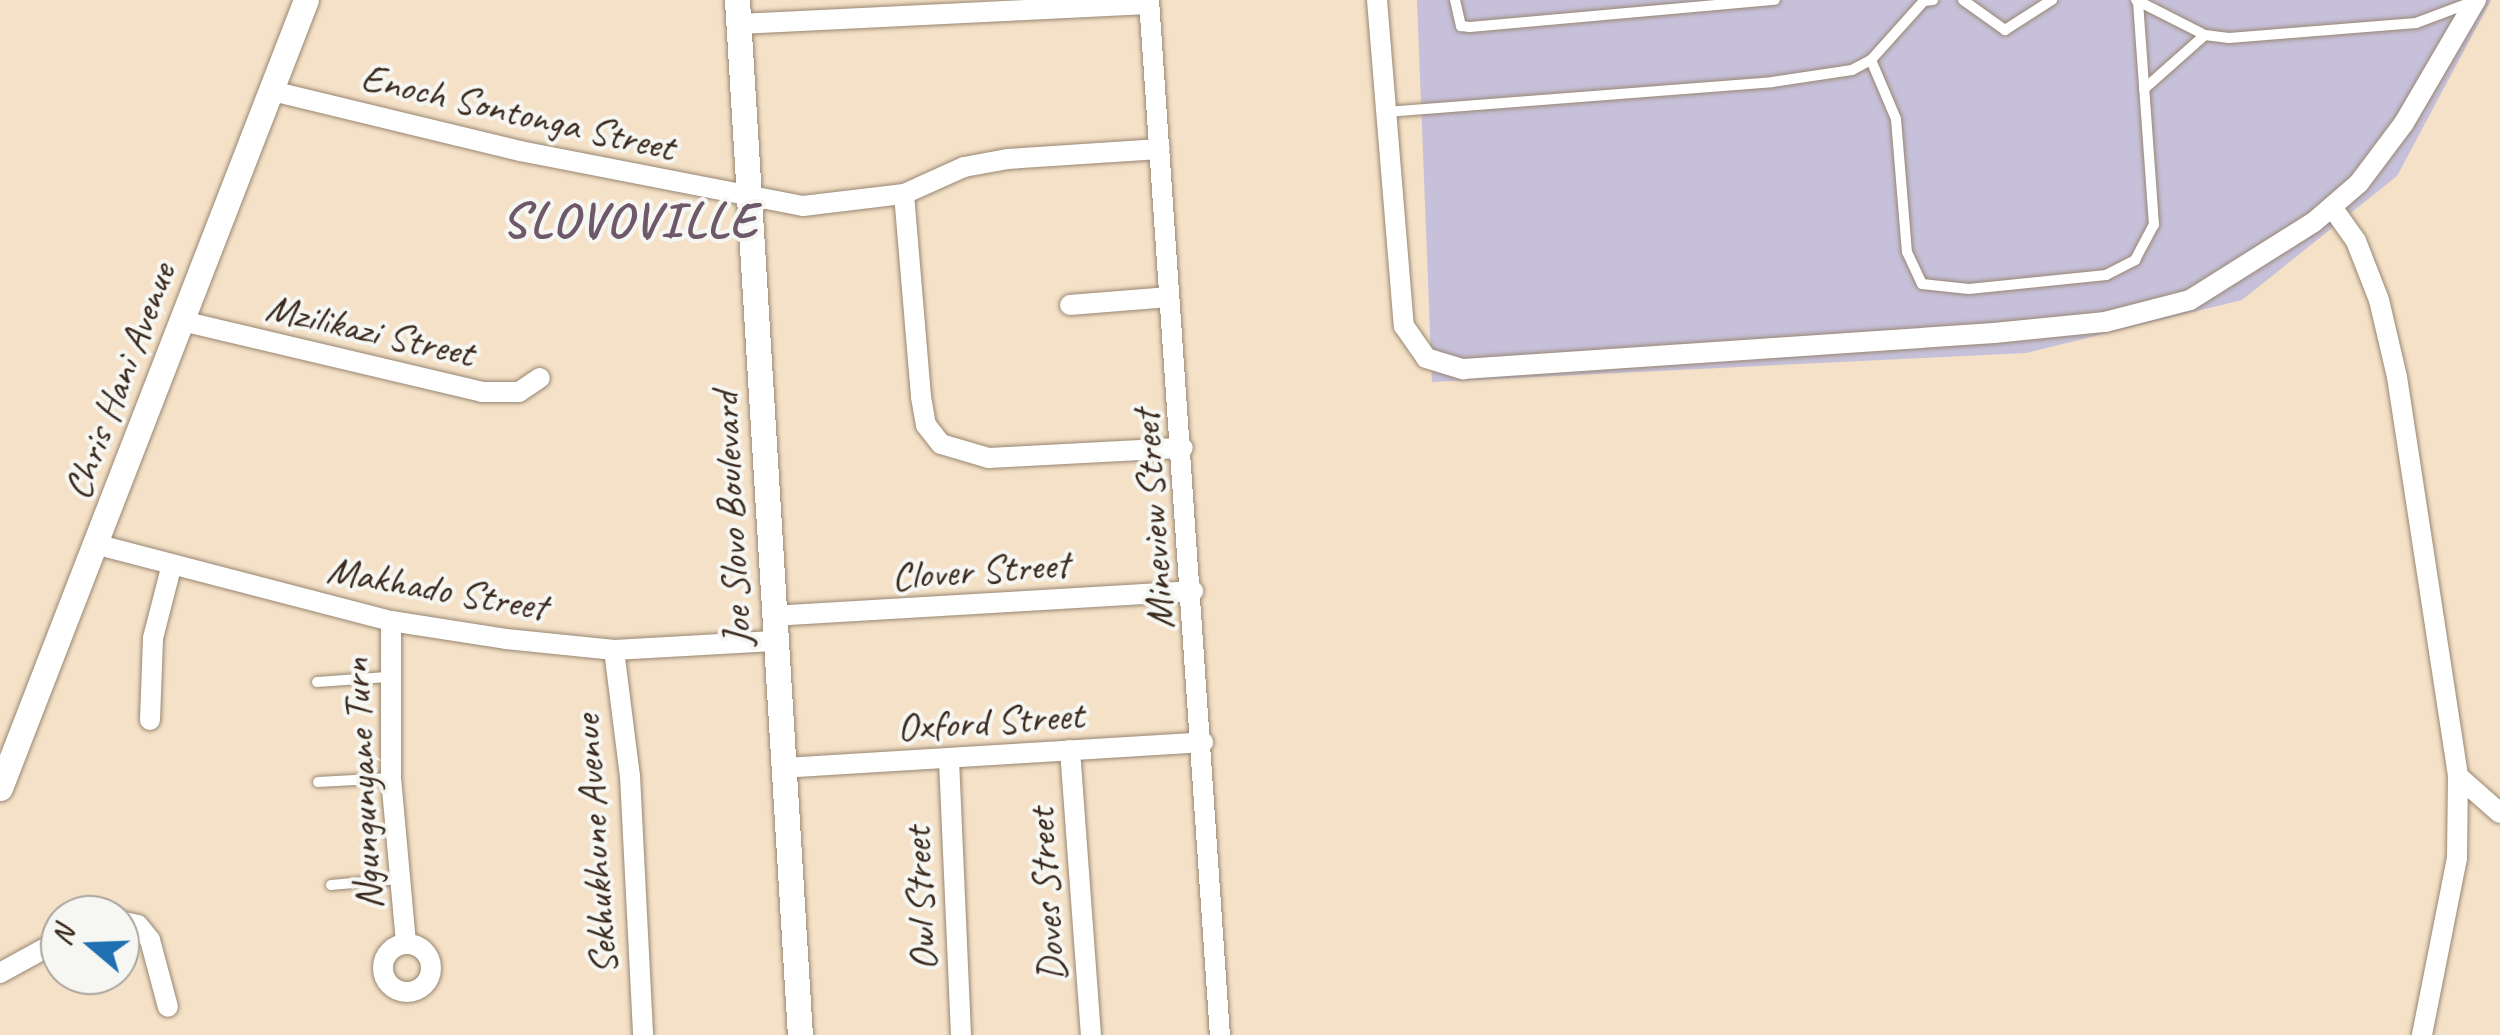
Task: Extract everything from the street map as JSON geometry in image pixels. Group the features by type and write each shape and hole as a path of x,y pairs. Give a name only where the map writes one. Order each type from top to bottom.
{"street":[{"name":"Chris Hani Avenue","path":"0,788 306,0"},
{"path":"1377,0 1404,326 1426,358 1463,370 2104,322 2190,300 2332,207 2379,158 2476,0"},
{"path":"738,12 1149,2"},
{"name":"Mineview Street","path":"1149,2 1168,297 1183,448 1220,1035"},
{"name":"Joe Slovo Boulevard","path":"738,12 800,1035"},
{"name":"Enoch Sontonga Street","path":"272,91 750,198 803,206 904,194 964,167 1160,149"},
{"path":"904,194 922,398 926,425 940,444 988,458 1183,448"},
{"path":"2332,207 2356,241 2379,300 2397,377 2458,776 2457,858 2422,1035"},
{"path":"1070,305 1168,297"},
{"name":"Mzilikazi Street","path":"182,321 482,392 520,392 540,378"},
{"name":"Makhado Street","path":"95,544 171,568 392,621 614,650 773,629"},
{"path":"150,720 153,638 171,568"},
{"name":"Clover Street","path":"773,629 1192,591"},
{"name":"Ngungunyane Turn","path":"392,621 387,677 391,778 406,943"},
{"name":"Sekhukhune Avenue","path":"614,650 630,776 643,1035"},
{"name":"Oxford Street","path":"782,768 1203,742"},
{"name":"Doves Street","path":"1070,750 1091,1035"},
{"name":"Owl Street","path":"948,760 961,1035"},
{"path":"2458,776 2500,813"},
{"path":"140,928 150,940 168,1007"},
{"path":"0,973 40,951"}],"lane":[{"path":"1455,0 1461,26 1470,27 1698,3 1775,0"},
{"path":"1385,112 1772,82 1852,70 1871,60 1903,20 1933,0"},
{"path":"1963,0 2004,30 2052,0"},
{"path":"1871,60 1896,120 1908,252 1915,276 1932,289 2106,275 2135,260 2154,226 2137,0"},
{"path":"2137,0 2205,36 2382,28 2476,0"},
{"path":"2144,89 2205,36"},
{"path":"317,682 387,677"},
{"path":"318,782 391,778"},
{"path":"330,885 398,879"}],"shaded area":[{"path":"1417,0 2491,0 2397,176 2242,300 2026,353 1432,382"}],"district":[{"name":"SLOVOVILLE","path":"630,220"}]}
